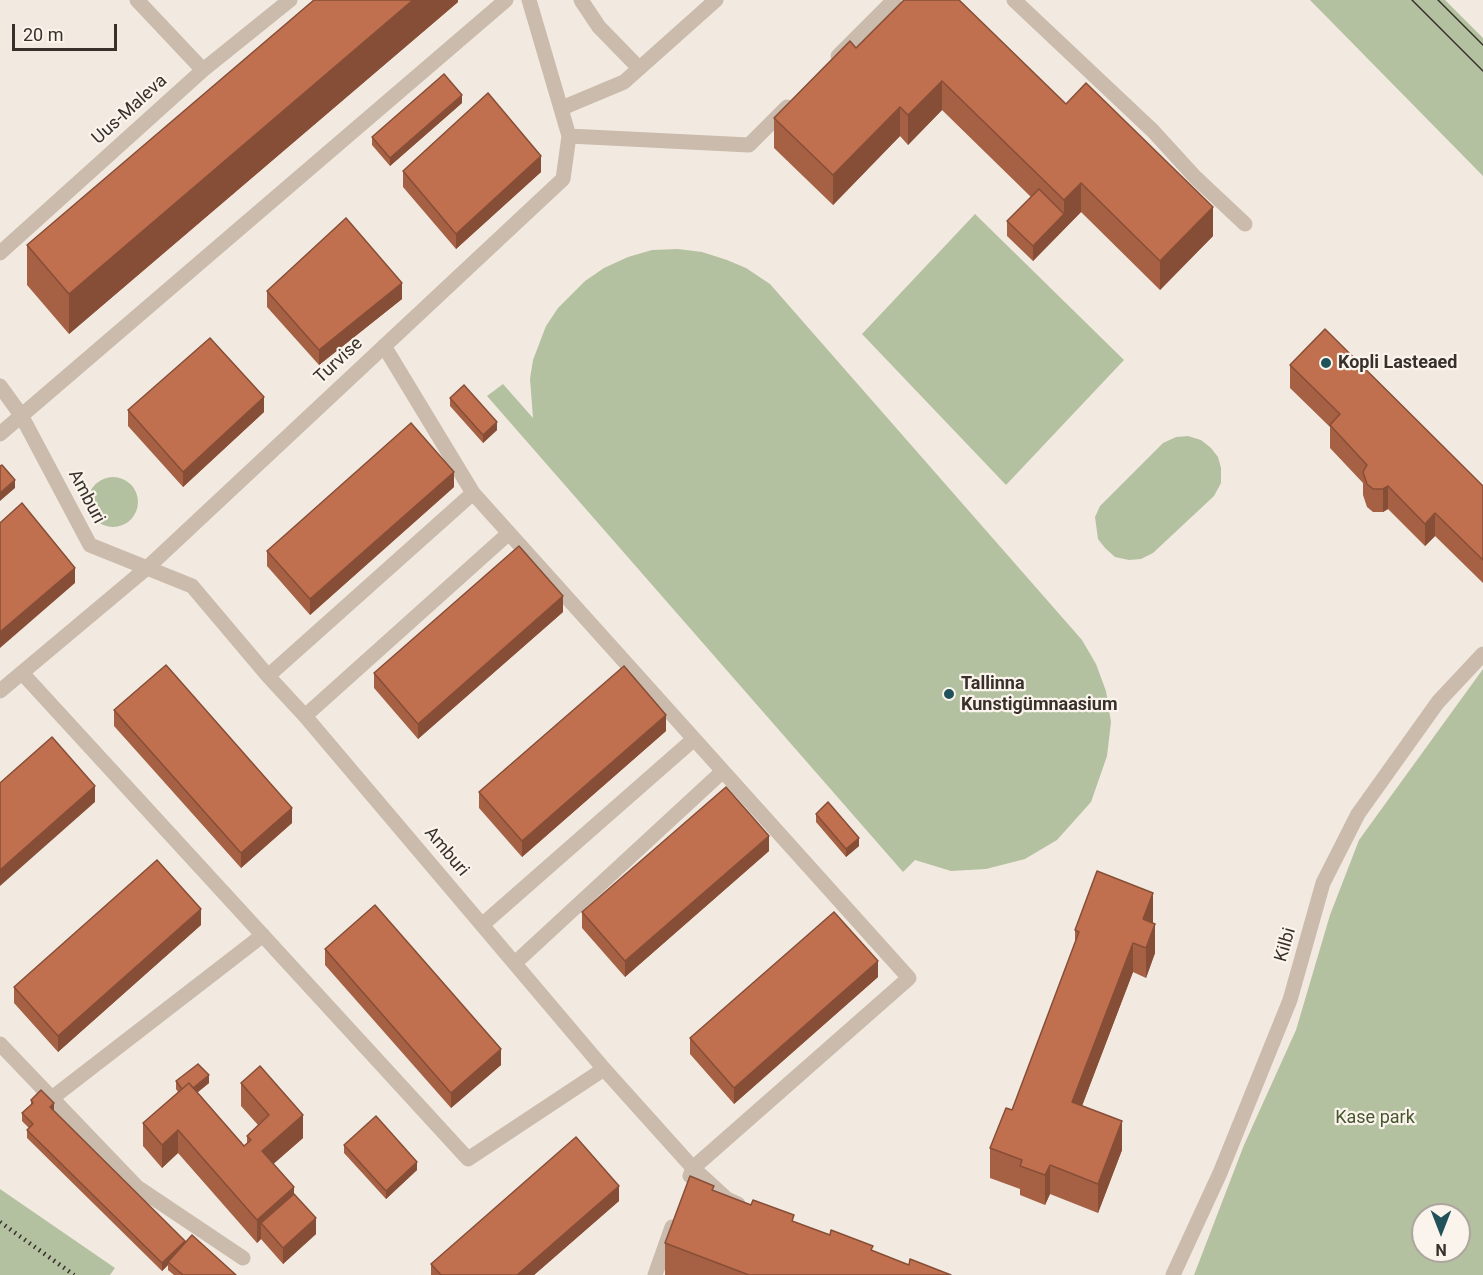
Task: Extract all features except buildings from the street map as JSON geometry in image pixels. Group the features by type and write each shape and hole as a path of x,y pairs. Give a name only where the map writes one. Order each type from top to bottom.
{"street":[{"path":"136,0 203,70"},
{"name":"Uus-Maleva","path":"0,253 203,70 290,0"},
{"path":"0,434 506,0"},
{"name":"Turvise","path":"0,691 148,567 563,179 569,136 529,0"},
{"path":"581,0 599,27 639,68"},
{"path":"562,108 624,82 716,0"},
{"path":"830,64 894,0"},
{"path":"1014,0 1153,131 1195,177 1245,224"},
{"path":"569,136 749,145 797,97"},
{"path":"384,346 473,493 909,978 693,1168 686,1190"},
{"name":"Amburi","path":"0,386 21,415 90,545 192,586 604,1069 693,1168 727,1199 749,1208"},
{"path":"268,676 473,493"},
{"path":"305,716 509,533"},
{"name":"Kilbi","path":"1173,1275 1220,1173 1290,1000 1323,884 1358,814 1438,702 1483,654"},
{"path":"23,674 468,1159 604,1069"},
{"path":"482,925 694,739"},
{"path":"515,963 723,771"},
{"path":"52,1098 263,935"},
{"path":"0,1044 137,1187 243,1258"},
{"path":"654,1275 678,1211"}],"green space":[{"path":"1310,0 1445,0 1483,38 1483,176"},
{"path":"975,214 1124,360 1006,485 862,334"},
{"path":"678,249 702,252 727,260 746,268 770,284 1082,640 1096,664 1106,691 1111,722 1107,756 1091,802 1057,840 1025,859 986,869 951,871 915,860 903,872 487,396 503,384 533,418 530,379 533,360 546,326 558,308 585,281 604,268 628,257 652,250"},
{"path":"1188,436 1201,440 1218,457 1221,483 1214,496 1153,553 1141,559 1129,560 1115,557 1098,539 1095,517 1100,506 1163,443 1176,437"},
{"path":"108,477 118,477 131,484 138,497 138,507 131,520 118,527 108,527 99,523 92,516 88,507 88,497 92,488 99,481"},
{"name":"Kase park","path":"1483,669 1483,1275 1194,1275 1244,1145 1296,1030 1330,915 1359,840"},
{"path":"0,1189 115,1268 110,1275 0,1275"}],"tram line":[{"path":"1412,0 1483,71"},
{"path":"1438,0 1483,45"}],"railway":[{"path":"0,1222 74,1275"}],"place":[{"name":"Kopli Lasteaed","path":"1326,363"},
{"name":"Tallinna Kunstigümnaasium","path":"949,694"}]}
